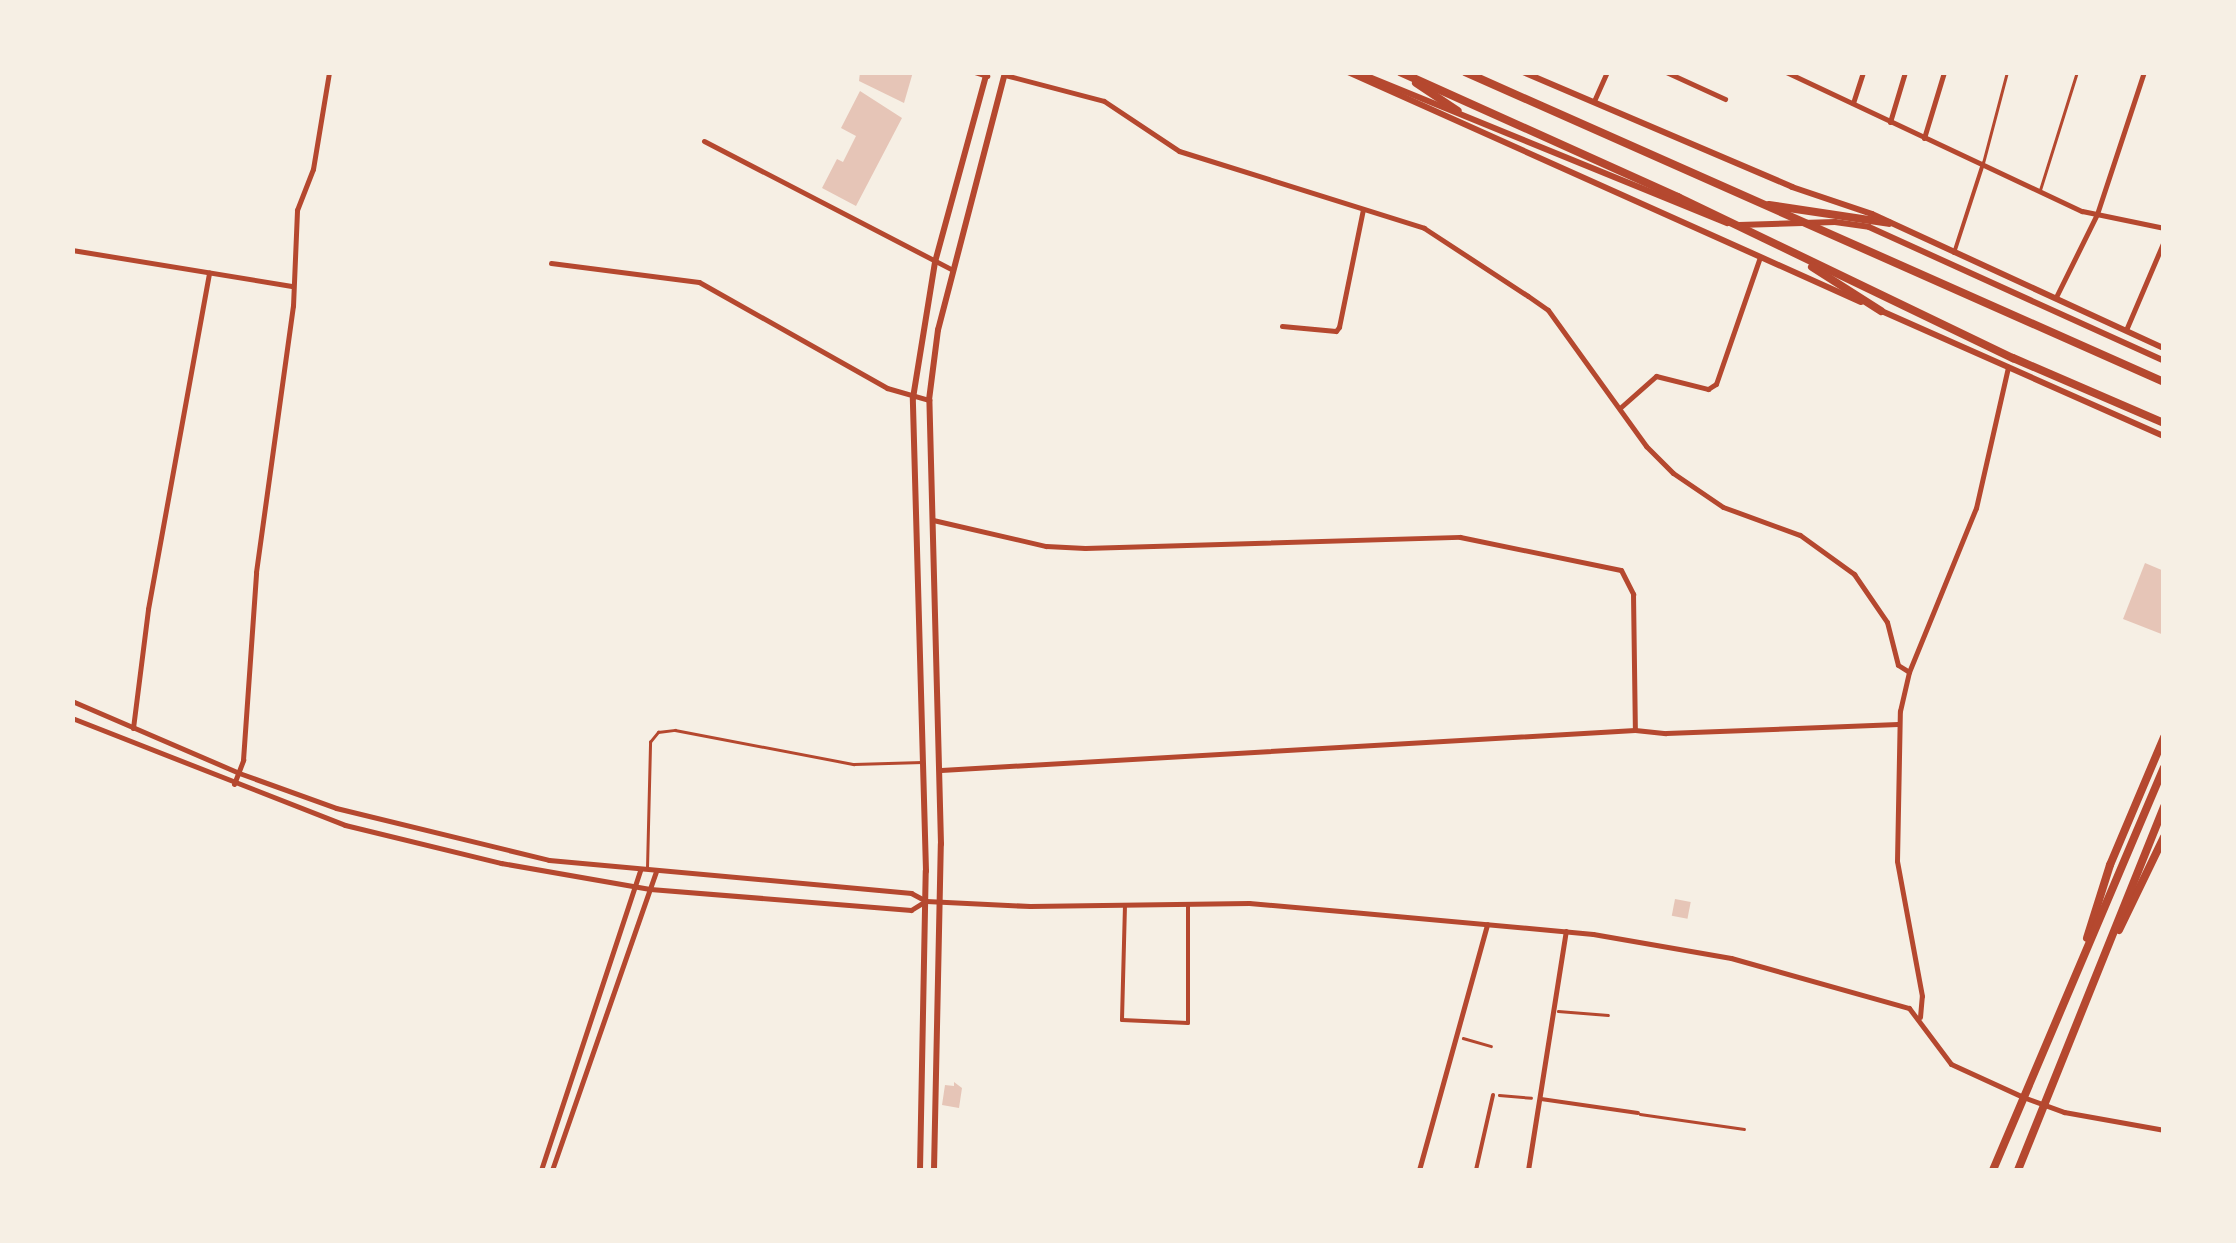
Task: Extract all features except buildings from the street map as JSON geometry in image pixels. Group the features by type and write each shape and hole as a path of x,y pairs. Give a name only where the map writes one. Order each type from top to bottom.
{"highway":[{"path":"1400,72 1458,111"},
{"path":"1400,72 2014,358 2164,422"},
{"path":"1465,72 2164,382"},
{"path":"1479,72 1519,96"},
{"path":"1755,202 1890,223"},
{"path":"1770,242 1881,311"},
{"path":"2083,954 2110,865 2164,737"},
{"path":"1993,1170 2164,768"},
{"path":"2018,1170 2164,806"},
{"path":"2103,960 2164,837"}],"main road":[{"path":"1348,72 2164,436"},
{"path":"1357,72 1705,217 1748,226 1835,222 1878,230 2164,361"},
{"path":"1522,72 1890,223 2164,348"},
{"path":"920,1170 926,901 913,398 935,262 987,74"},
{"path":"934,1170 941,770 928,400 938,330 1005,74"}],"street":[{"path":"234,784 244,760 256,572 293,286 297,210 313,169 329,72"},
{"path":"975,72 987,74"},
{"path":"1594,101 1607,72"},
{"path":"1666,72 1725,99"},
{"path":"1786,72 2040,192 2097,214 2164,228"},
{"path":"1852,104 1863,72"},
{"path":"1890,122 1905,72"},
{"path":"1924,138 1944,72"},
{"path":"2055,299 2097,214 2144,72"},
{"path":"1005,74 1104,101 1179,150 1424,228 1548,310 1646,446 1673,472 1723,507 1800,535 1854,574 1887,622 1898,665 1910,672"},
{"path":"704,142 953,270"},
{"path":"1954,253 1983,164"},
{"path":"1282,326 1336,331 1364,209"},
{"path":"2126,330 2164,241"},
{"path":"72,250 293,286"},
{"path":"1621,407 1656,376 1708,389 1716,384 1760,257"},
{"path":"551,263 699,282 888,388 928,400"},
{"path":"134,728 148,609 210,272"},
{"path":"1920,1017 1921,988 1897,861 1898,724 1910,672 1976,508 2008,367"},
{"path":"930,520 1046,546 1085,548 1460,538 1621,570 1629,578 1633,594 1635,730"},
{"path":"72,701 239,772 336,808 550,860 911,894 941,902 1249,903 1566,931 1730,958 1899,1004 1920,1017 1951,1064 2044,1106 2164,1130"},
{"path":"72,718 345,825 500,863 650,889 911,910 926,901"},
{"path":"941,770 1635,730 1666,733 1898,724"},
{"path":"541,1170 643,871"},
{"path":"552,1170 656,872"},
{"path":"1125,905 1122,1020 1188,1023 1188,904"},
{"path":"1420,1170 1487,924"},
{"path":"1528,1170 1566,931"},
{"path":"1476,1170 1493,1094"},
{"path":"1541,1099 1638,1113"}],"lane":[{"path":"1983,164 2007,72"},
{"path":"2040,192 2077,72"},
{"path":"643,871 650,742 658,732 675,730 854,764 924,762"},
{"path":"1638,1113 1744,1129"}],"path":[{"path":"1552,1010 1608,1015"},
{"path":"1456,1036 1492,1046"},
{"path":"1493,1094 1541,1099"}]}
